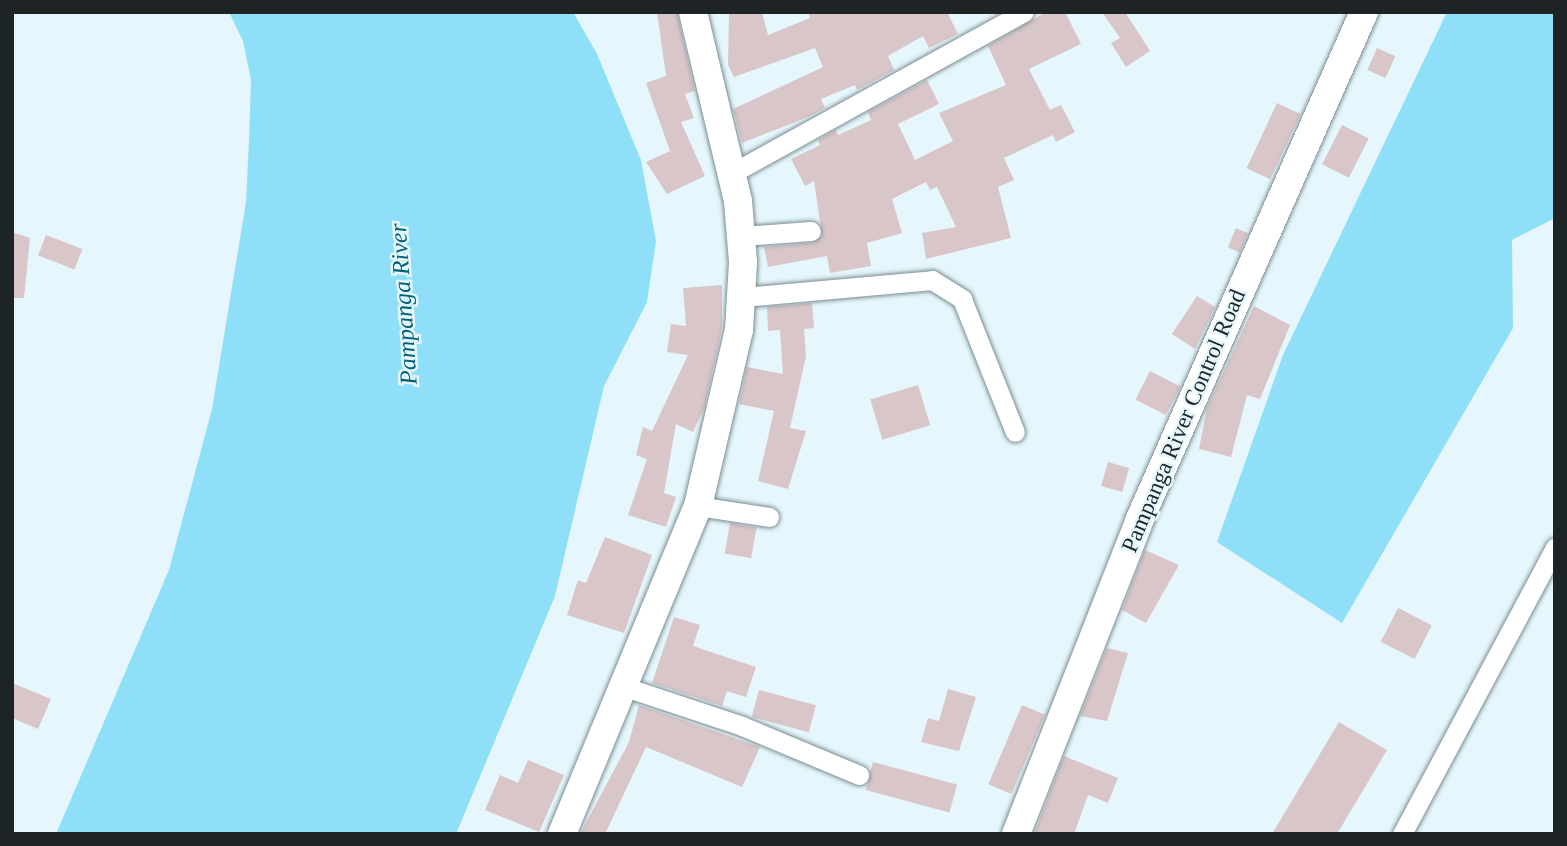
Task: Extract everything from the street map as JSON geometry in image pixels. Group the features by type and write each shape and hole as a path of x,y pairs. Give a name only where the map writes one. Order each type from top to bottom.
{"street":[{"path":"562,834 698,506 743,297 742,236 734,172 693,12"},
{"path":"734,172 1024,12"},
{"name":"Pampanga River Control Road","path":"1016,834 1139,521 1364,12"},
{"path":"742,236 811,231"},
{"path":"743,297 932,280 962,299 1015,432"},
{"path":"698,506 769,517"},
{"path":"1402,834 1555,547"},
{"path":"625,687 743,726 859,775"}],"water":[{"name":"Pampanga River","path":"229,12 573,12 597,54 641,160 656,241 647,302 604,386 555,596 456,834 56,834 169,570 212,409 246,202 249,140 251,80 243,41"},
{"path":"1447,12 1555,12 1555,218 1512,240 1513,328 1342,623 1217,542 1283,355"}],"building":[{"path":"657,12 677,12 695,91 685,94 694,118 681,122 705,176 667,194 646,162 670,151 646,83 666,76"},
{"path":"729,12 762,12 768,35 810,18 808,12 947,12 958,34 929,48 923,36 888,56 894,70 857,90 855,85 821,99 825,108 742,143 733,109 823,67 815,48 734,77 728,65"},
{"path":"1046,12 1065,12 1081,44 1029,69 1050,110 1061,105 1075,132 1056,142 1053,135 1004,158 1014,180 998,187 1011,238 926,259 922,233 956,227 937,187 930,190 926,182 892,199 902,233 867,243 871,266 830,273 827,256 768,267 764,247 812,243 822,236 814,181 805,186 791,159 820,145 818,140 836,130 838,135 871,120 868,112 927,80 939,104 898,124 915,160 953,141 939,113 1006,85 988,46"},
{"path":"1102,12 1125,12 1150,51 1126,67 1111,43 1120,38"},
{"path":"1377,48 1395,56 1386,78 1367,70"},
{"path":"1277,103 1301,114 1270,179 1247,168"},
{"path":"1342,125 1369,139 1349,178 1322,164"},
{"path":"1236,228 1248,233 1240,252 1228,247"},
{"path":"12,232 30,238 24,298 12,298"},
{"path":"46,235 82,249 75,270 38,256"},
{"path":"722,285 722,328 704,409 693,432 676,424 664,493 676,497 666,527 628,515 647,459 636,455 643,427 652,431 688,355 667,352 671,324 686,326 683,288"},
{"path":"1197,296 1215,307 1195,349 1172,334"},
{"path":"812,303 814,328 804,329 806,356 790,428 806,431 788,489 758,481 774,411 739,404 747,367 783,374 780,330 768,331 767,307"},
{"path":"1254,306 1290,325 1260,399 1247,395 1231,457 1199,449 1207,408"},
{"path":"1150,371 1180,386 1166,415 1135,400"},
{"path":"918,385 930,425 882,440 870,400"},
{"path":"1108,462 1129,468 1122,492 1101,486"},
{"path":"730,523 757,528 751,558 725,554"},
{"path":"605,537 652,555 624,633 567,615 578,580 586,583"},
{"path":"1145,550 1179,565 1146,623 1122,610"},
{"path":"1398,608 1432,625 1415,659 1381,642"},
{"path":"674,617 700,625 693,646 756,667 746,697 727,691 722,706 652,683"},
{"path":"1107,648 1128,653 1107,721 1080,716"},
{"path":"12,683 51,699 38,729 12,718"},
{"path":"948,689 976,697 959,751 921,742 928,718 939,721"},
{"path":"759,690 816,705 809,732 752,717"},
{"path":"639,705 760,747 742,787 646,747 605,834 580,834 629,742"},
{"path":"1022,705 1045,715 1011,794 988,784"},
{"path":"1339,722 1387,750 1337,834 1272,834"},
{"path":"1064,756 1118,778 1108,803 1088,795 1074,834 1034,834"},
{"path":"528,760 564,775 539,832 485,810 500,775 518,783"},
{"path":"873,762 957,785 950,813 865,790"}]}
